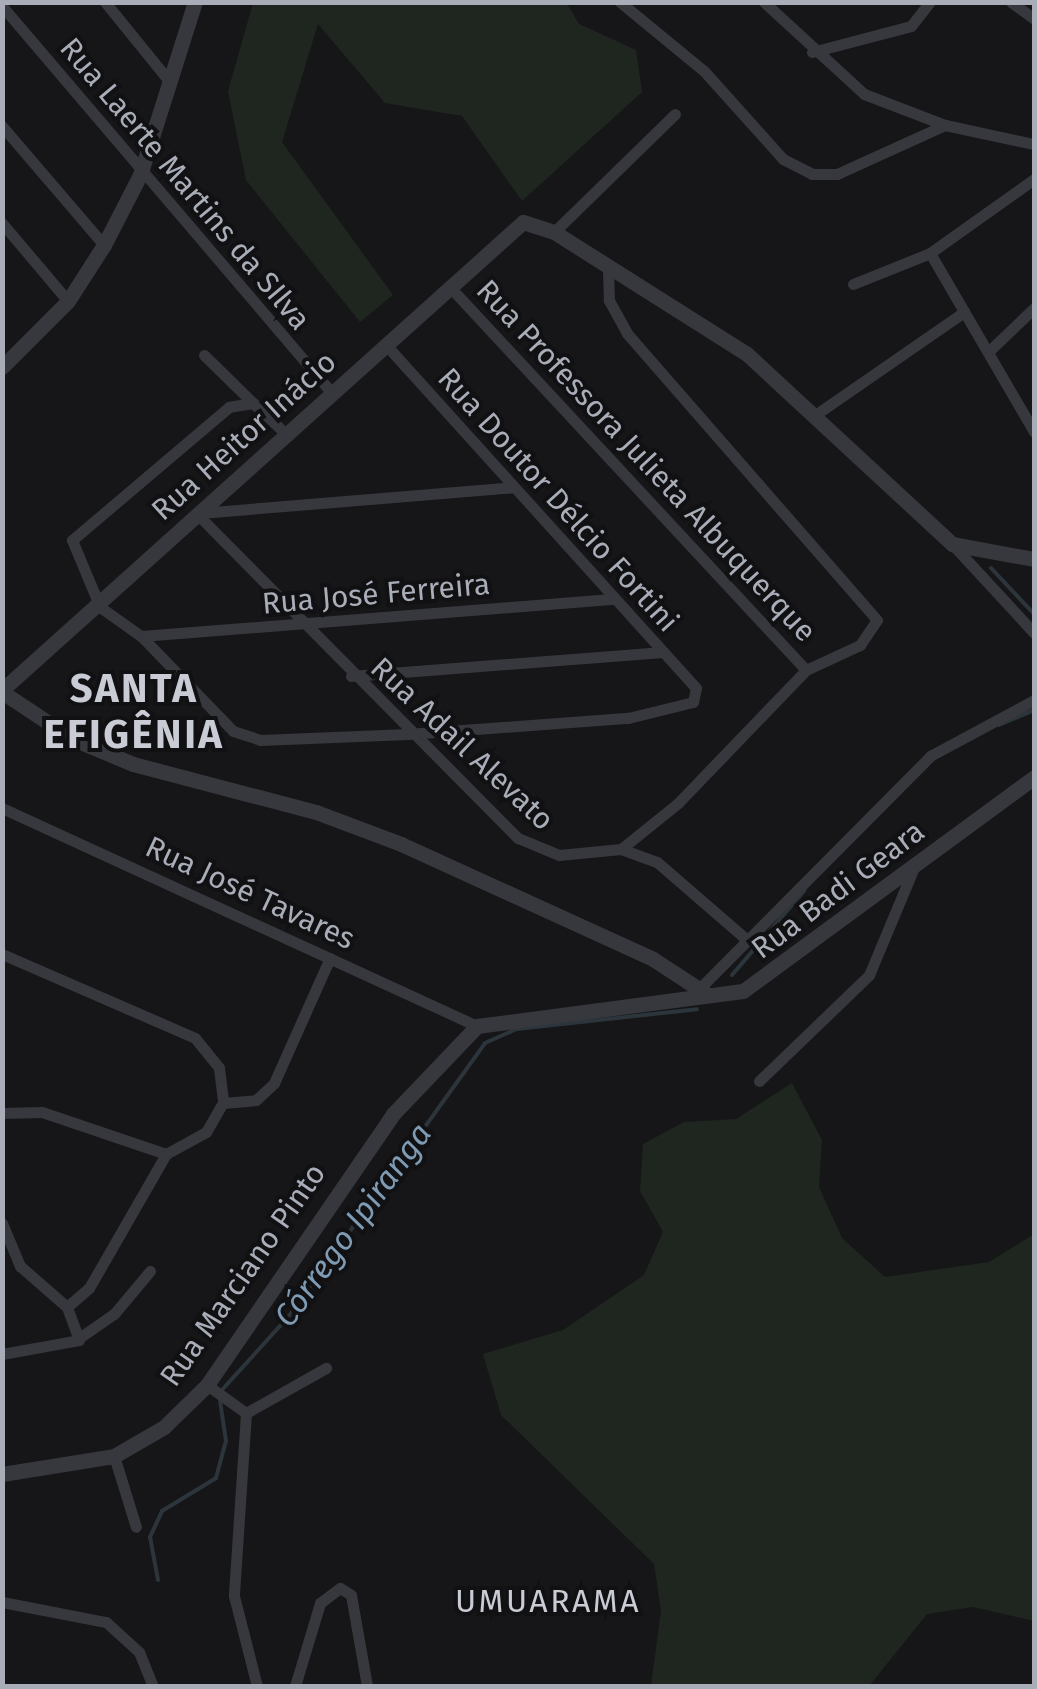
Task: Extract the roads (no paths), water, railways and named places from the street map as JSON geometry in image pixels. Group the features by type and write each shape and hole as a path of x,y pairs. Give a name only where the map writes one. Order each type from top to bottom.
{"street":[{"path":"105,2 170,82"},
{"path":"2,367 68,301 104,245 140,175 196,2"},
{"path":"620,2 704,70 783,159 812,174 837,174 944,124"},
{"path":"764,2 812,52 864,94 944,124 1034,144"},
{"path":"812,52 911,26 930,2"},
{"path":"1011,2 1034,19"},
{"name":"Rua Laerte Martins da SIlva","path":"2,6 140,175 332,394"},
{"path":"675,114 554,232 608,270 747,354 818,412 952,544 1034,632"},
{"path":"2,126 104,245"},
{"path":"853,284 930,253 1034,179"},
{"name":"Rua Heitor Inácio","path":"2,691 100,607 448,286 524,222 554,232"},
{"path":"2,223 68,301"},
{"path":"930,253 1034,432"},
{"path":"608,270 609,300 627,333 873,608 876,628 860,645 806,670 678,803 621,849"},
{"name":"Rua Professora Julieta Albuquerque","path":"448,286 806,670"},
{"path":"988,352 1034,308"},
{"path":"818,412 964,312"},
{"name":"Rua Doutor Délcio Fortini","path":"385,344 696,688 686,708 667,713 408,734"},
{"path":"204,354 286,434"},
{"path":"252,403 229,407 72,540 100,607 141,636 244,735 408,734"},
{"path":"199,514 514,486"},
{"name":"Rua Adail Alevato","path":"199,514 302,627 408,734 540,851 621,849"},
{"path":"952,544 1034,559"},
{"name":"Rua José Ferreira","path":"141,636 302,627 614,599"},
{"path":"352,676 663,652"},
{"path":"2,691 73,740 401,844 653,959 703,992 746,939 930,756 1034,700"},
{"name":"Rua Badi Geara","path":"477,1026 766,980 1034,777"},
{"name":"Rua José Tavares","path":"2,808 477,1026"},
{"path":"621,849 657,862 746,939"},
{"path":"759,1081 869,974 913,870"},
{"path":"2,954 196,1038 219,1068 223,1103 190,1145 166,1154 139,1152 42,1112 2,1113"},
{"path":"223,1103 256,1100 274,1083 330,958"},
{"name":"Rua Marciano Pinto","path":"2,1474 114,1456 164,1427 209,1387 372,1142 477,1026"},
{"path":"66,1307 90,1288 166,1154"},
{"path":"2,1223 20,1266 66,1307 82,1336"},
{"path":"2,1354 82,1336 114,1314 150,1271"},
{"path":"246,1413 326,1368"},
{"path":"209,1387 246,1413"},
{"path":"246,1413 234,1596 256,1686"},
{"path":"114,1456 136,1527"},
{"path":"295,1686 313,1618 340,1588 350,1595 367,1686"},
{"path":"2,1602 106,1622 139,1652 153,1686"}],"waterway":[{"path":"991,568 1034,614"},
{"name":"Córrego Ipiranga","path":"999,725 1034,710"},
{"name":"Córrego Ipiranga","path":"732,975 804,891"},
{"name":"Córrego Ipiranga","path":"221,1391 289,1316 485,1043 517,1029 697,1009"},
{"name":"Córrego Ipiranga","path":"158,1580 150,1537 162,1511 216,1478 226,1441 220,1401"}],"district":[{"name":"SANTA EFIGÊNIA","path":"134,712"},
{"name":"UMUARAMA","path":"548,1601"}]}
